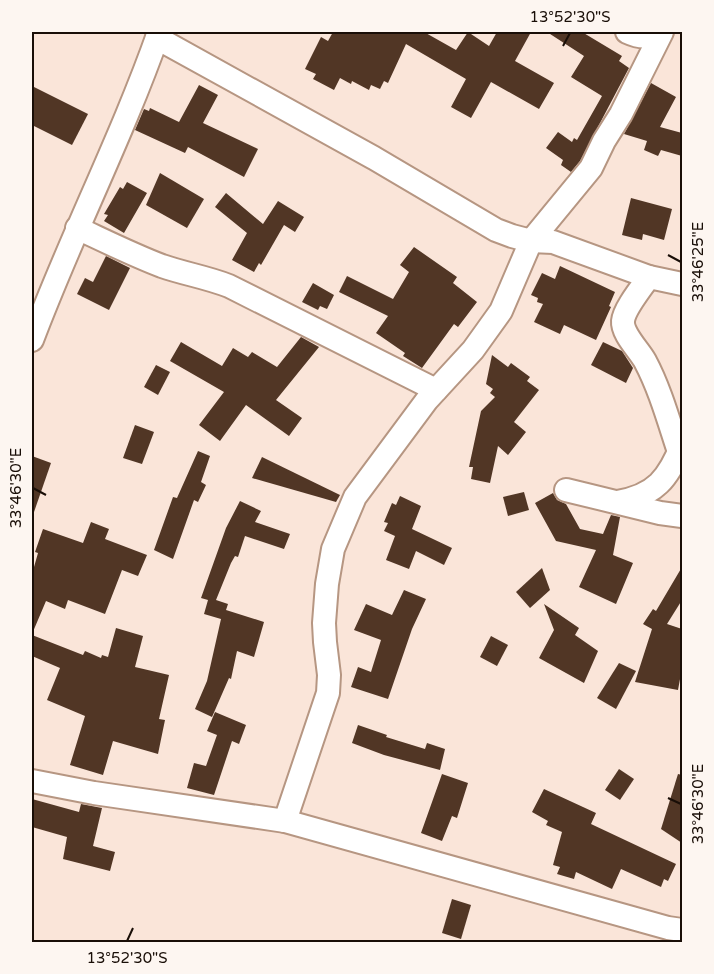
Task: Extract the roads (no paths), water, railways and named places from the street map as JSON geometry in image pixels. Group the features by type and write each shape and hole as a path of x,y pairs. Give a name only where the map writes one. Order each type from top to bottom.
{"street":[{"path":"627,32 636,36 650,37 661,32"},
{"path":"285,821 328,693 329,675 324,642 327,584 333,549 355,497 436,390 473,350 501,311 531,241 591,168 621,114 661,32"},
{"path":"32,340 158,35 496,230 531,241 553,242 649,277 682,284"},
{"path":"77,228 138,257 166,267 205,276 229,286 436,390"},
{"path":"615,502 635,499 652,490 668,475 681,448 645,360 622,322 649,277"},
{"path":"566,490 660,513 682,516"},
{"path":"32,781 94,793 285,821 682,930"}]}
